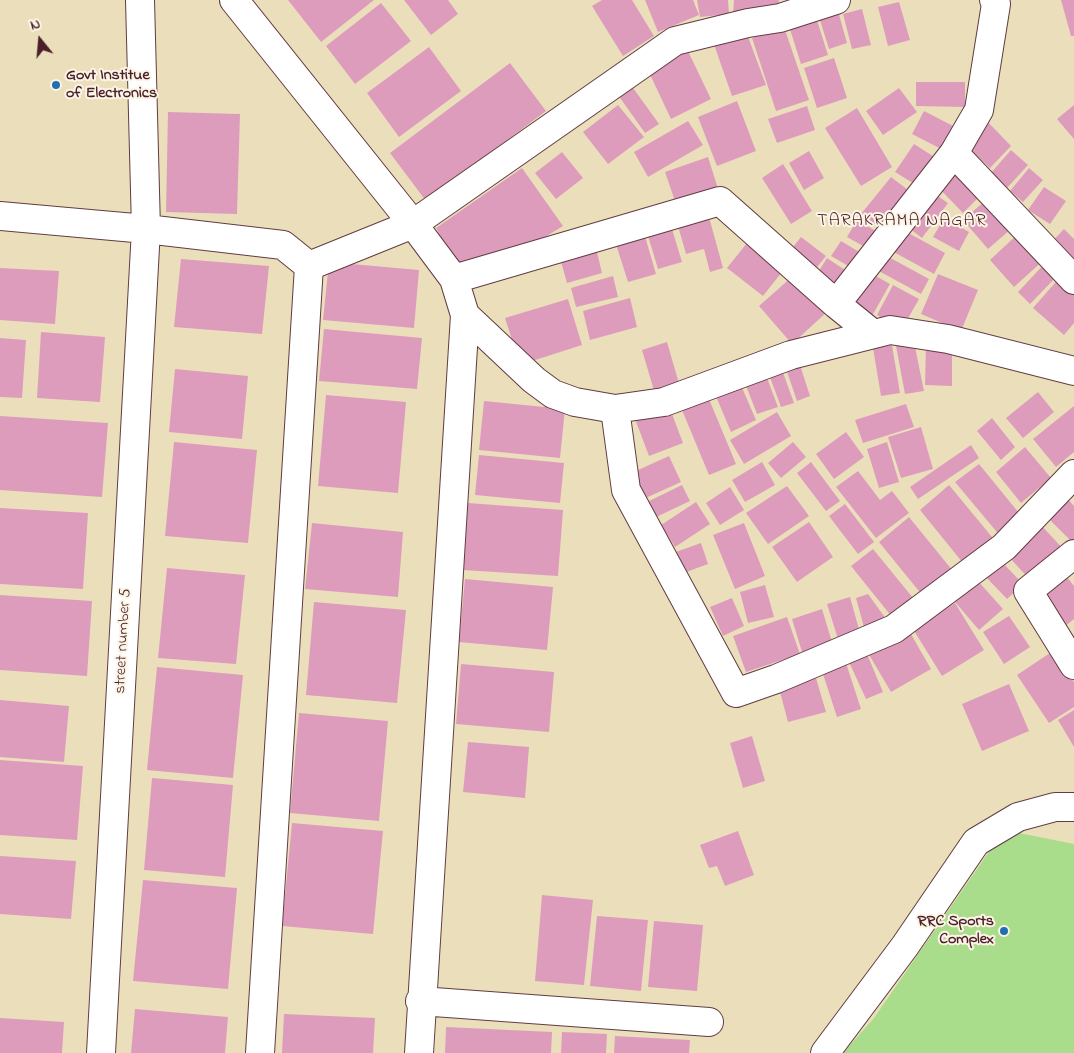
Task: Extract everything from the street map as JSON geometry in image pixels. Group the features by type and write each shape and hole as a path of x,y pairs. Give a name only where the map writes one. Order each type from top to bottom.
{"street":[{"name":"street number 5","path":"101,1053 146,229 140,0"},
{"path":"234,0 413,224 454,279 465,315 420,1001 419,1053"},
{"path":"309,266 413,224 674,41 748,23 780,18 836,0"},
{"path":"836,304 954,153 979,110 996,4 994,0"},
{"path":"954,153 1074,280"},
{"path":"454,279 720,201 836,304 873,334"},
{"path":"0,216 146,229 284,245 309,266"},
{"path":"260,1053 309,266"},
{"path":"465,315 534,380 553,394 575,402 615,409 664,402 791,355 890,330 948,339 1074,371"},
{"path":"615,409 626,490 736,693 776,679 894,629 1004,547 1074,474"},
{"path":"1074,554 1028,591 1074,665"},
{"path":"826,1053 905,946 976,842 1018,817 1055,807 1074,807"},
{"path":"420,1001 709,1022"}],"green space":[{"name":"RRC Sports Complex","path":"1004,830 1074,844 1074,1053 843,1053 874,1018"}],"building":[{"path":"288,0 374,0 321,42"},
{"path":"404,0 448,0 458,14 431,35"},
{"path":"602,0 632,0 654,36 623,56 592,6"},
{"path":"645,0 693,0 699,15 658,32"},
{"path":"697,0 728,0 729,14 700,17"},
{"path":"734,0 779,0 778,16 733,13"},
{"path":"1061,0 1074,0 1074,36 1071,36"},
{"path":"899,2 910,40 888,46 878,7"},
{"path":"381,3 411,41 355,84 326,46"},
{"path":"862,9 871,45 852,49 843,14"},
{"path":"838,11 847,43 829,49 819,17"},
{"path":"815,14 828,55 801,64 788,23"},
{"path":"744,26 766,85 732,96 711,36"},
{"path":"784,27 809,100 776,111 752,38"},
{"path":"429,47 461,91 399,137 367,93"},
{"path":"686,47 711,99 671,119 646,66"},
{"path":"834,58 847,98 817,108 804,68"},
{"path":"510,63 546,111 426,201 390,153"},
{"path":"916,82 965,82 965,107 916,106"},
{"path":"631,85 659,124 645,133 618,95"},
{"path":"899,88 917,112 883,135 866,111"},
{"path":"737,101 756,151 717,166 698,117"},
{"path":"618,105 644,137 608,164 583,132"},
{"path":"1074,105 1074,139 1057,119"},
{"path":"807,106 815,130 777,143 768,119"},
{"path":"857,108 892,167 861,186 825,128"},
{"path":"924,111 959,129 947,152 912,134"},
{"path":"168,112 240,114 237,214 166,212"},
{"path":"986,120 1011,146 990,168 963,142"},
{"path":"688,121 703,145 648,177 634,152"},
{"path":"914,144 939,160 921,188 895,172"},
{"path":"1011,150 1028,165 1007,188 990,174"},
{"path":"809,151 824,178 804,190 789,163"},
{"path":"562,152 583,178 556,199 535,173"},
{"path":"708,157 720,195 678,210 665,172"},
{"path":"783,164 812,211 791,224 762,178"},
{"path":"953,164 982,194 963,213 934,183"},
{"path":"522,168 563,226 514,256 460,272 436,228"},
{"path":"1029,168 1043,180 1023,202 1010,191"},
{"path":"891,177 916,196 887,234 861,214"},
{"path":"1044,187 1066,201 1050,224 1028,210"},
{"path":"930,191 948,203 922,238 905,225"},
{"path":"986,200 1011,229 988,249 963,220"},
{"path":"709,217 723,268 710,272 704,249 686,254 678,226"},
{"path":"944,218 969,232 959,251 933,237"},
{"path":"669,219 682,262 658,269 645,226"},
{"path":"857,220 881,234 872,251 847,237"},
{"path":"642,226 656,274 628,282 613,235"},
{"path":"901,229 945,253 934,274 890,250"},
{"path":"1064,229 1074,239 1074,275 1046,248"},
{"path":"1021,231 1046,258 1014,287 990,260"},
{"path":"801,237 826,256 813,272 789,252"},
{"path":"841,241 866,256 857,271 831,256"},
{"path":"747,243 782,272 763,296 727,268"},
{"path":"596,248 602,273 567,283 560,258"},
{"path":"885,255 929,279 921,294 877,270"},
{"path":"827,258 851,274 840,290 817,274"},
{"path":"181,259 269,266 262,334 174,327"},
{"path":"1048,260 1061,272 1030,304 1018,292"},
{"path":"329,262 419,270 414,328 323,320"},
{"path":"0,268 59,271 55,324 0,320"},
{"path":"865,270 890,284 872,316 847,303"},
{"path":"938,274 978,290 961,331 921,314"},
{"path":"794,275 828,311 792,344 759,306"},
{"path":"613,276 618,297 576,307 571,288"},
{"path":"1061,276 1074,287 1074,323 1064,335 1033,308"},
{"path":"893,285 919,299 902,329 877,315"},
{"path":"630,298 637,327 590,340 583,311"},
{"path":"568,299 582,345 529,362 514,346 505,318"},
{"path":"324,329 422,338 417,389 319,381"},
{"path":"41,332 105,337 100,402 37,398"},
{"path":"0,338 26,340 22,398 0,397"},
{"path":"667,342 680,387 655,394 642,350"},
{"path":"914,342 924,391 905,394 896,346"},
{"path":"926,344 952,344 952,386 925,385"},
{"path":"892,345 900,393 881,396 873,348"},
{"path":"799,362 810,396 797,401 785,366"},
{"path":"781,367 794,403 781,407 768,372"},
{"path":"175,369 248,376 242,439 169,432"},
{"path":"764,370 778,407 757,414 743,378"},
{"path":"740,383 756,420 731,432 715,394"},
{"path":"1038,392 1054,412 1023,438 1006,418"},
{"path":"326,395 406,402 398,493 318,486"},
{"path":"709,399 736,464 709,475 682,410"},
{"path":"484,401 565,409 560,458 479,450"},
{"path":"906,404 914,427 863,443 855,420"},
{"path":"669,406 683,443 649,456 635,419"},
{"path":"1074,406 1074,452 1056,467 1033,439"},
{"path":"777,412 791,436 744,464 730,440"},
{"path":"0,416 108,423 102,497 0,490"},
{"path":"992,418 1015,447 1001,460 977,431"},
{"path":"921,427 933,469 901,478 888,437"},
{"path":"846,432 864,457 834,479 816,454"},
{"path":"174,442 257,450 248,543 165,536"},
{"path":"793,442 806,457 781,478 768,463"},
{"path":"887,442 899,482 879,488 867,449"},
{"path":"971,445 979,458 918,499 910,487"},
{"path":"1025,447 1051,478 1021,503 996,472"},
{"path":"479,455 564,463 560,503 475,495"},
{"path":"669,456 681,482 639,501 627,475"},
{"path":"762,462 775,485 745,502 732,480"},
{"path":"811,462 840,501 826,511 797,473"},
{"path":"979,464 1023,518 1001,537 955,482"},
{"path":"858,471 880,500 892,491 909,513 876,538 836,487"},
{"path":"682,485 690,501 652,519 645,503"},
{"path":"949,485 997,543 967,568 920,510"},
{"path":"787,486 809,516 768,544 746,513"},
{"path":"730,487 744,510 720,525 706,503"},
{"path":"1064,495 1074,506 1074,544 1044,514"},
{"path":"696,502 710,524 675,547 661,525"},
{"path":"468,503 563,510 558,576 463,570"},
{"path":"845,504 874,542 858,554 829,516"},
{"path":"0,508 88,513 83,589 0,584"},
{"path":"909,517 957,576 927,601 879,542"},
{"path":"809,522 833,557 797,582 772,547"},
{"path":"312,523 403,532 398,597 305,589"},
{"path":"744,523 765,576 735,589 713,535"},
{"path":"1040,524 1066,552 1033,583 1007,555"},
{"path":"701,543 708,564 681,574 673,553"},
{"path":"873,549 918,604 896,622 851,566"},
{"path":"1001,561 1023,584 1007,599 985,576"},
{"path":"167,568 245,575 236,664 158,658"},
{"path":"1063,572 1074,586 1074,619 1063,628 1036,593"},
{"path":"465,579 553,587 547,650 459,642"},
{"path":"978,581 1003,609 979,630 955,602"},
{"path":"765,585 774,617 748,623 740,592"},
{"path":"868,594 889,623 865,631 856,598"},
{"path":"0,595 92,601 87,676 0,670"},
{"path":"850,597 860,633 838,639 827,604"},
{"path":"732,598 744,626 723,636 710,607"},
{"path":"314,602 406,610 397,703 306,695"},
{"path":"955,603 984,650 942,676 913,629"},
{"path":"822,609 832,642 802,652 792,619"},
{"path":"1009,616 1030,647 1004,664 983,632"},
{"path":"787,617 800,654 746,672 733,636"},
{"path":"908,629 931,669 891,692 868,653"},
{"path":"1053,651 1074,682 1074,707 1049,723 1017,675"},
{"path":"867,654 883,692 866,699 849,662"},
{"path":"846,663 861,709 837,717 822,671"},
{"path":"461,664 554,672 549,732 456,724"},
{"path":"157,667 243,675 233,778 147,770"},
{"path":"816,678 826,712 788,722 779,688"},
{"path":"1009,684 1029,731 982,751 962,704"},
{"path":"0,700 69,706 64,762 0,757"},
{"path":"1074,710 1074,747 1058,720"},
{"path":"299,713 388,721 379,821 290,813"},
{"path":"752,736 765,781 743,788 730,743"},
{"path":"468,742 529,747 525,798 463,792"},
{"path":"0,760 83,766 77,840 0,835"},
{"path":"152,778 233,785 225,877 144,870"},
{"path":"292,823 383,831 373,934 282,926"},
{"path":"738,831 754,875 725,886 717,866 709,868 700,845"},
{"path":"0,856 76,861 71,919 0,914"},
{"path":"143,880 237,888 228,989 133,981"},
{"path":"542,895 593,900 584,985 535,981"},
{"path":"597,916 648,920 641,991 590,986"},
{"path":"654,921 703,925 697,991 648,987"},
{"path":"135,1009 228,1017 225,1053 131,1053"},
{"path":"284,1014 375,1018 373,1053 282,1053"},
{"path":"0,1018 64,1022 62,1053 0,1053"},
{"path":"446,1027 552,1032 551,1053 445,1053"},
{"path":"562,1032 607,1034 606,1053 561,1053"},
{"path":"615,1036 690,1040 689,1053 614,1053"}],"place":[{"name":"Govt Institue of Electronics","path":"56,85"},
{"name":"RRC Sports Complex","path":"1004,931"}],"district":[{"name":"TARAKRAMA NAGAR","path":"902,222"}]}
